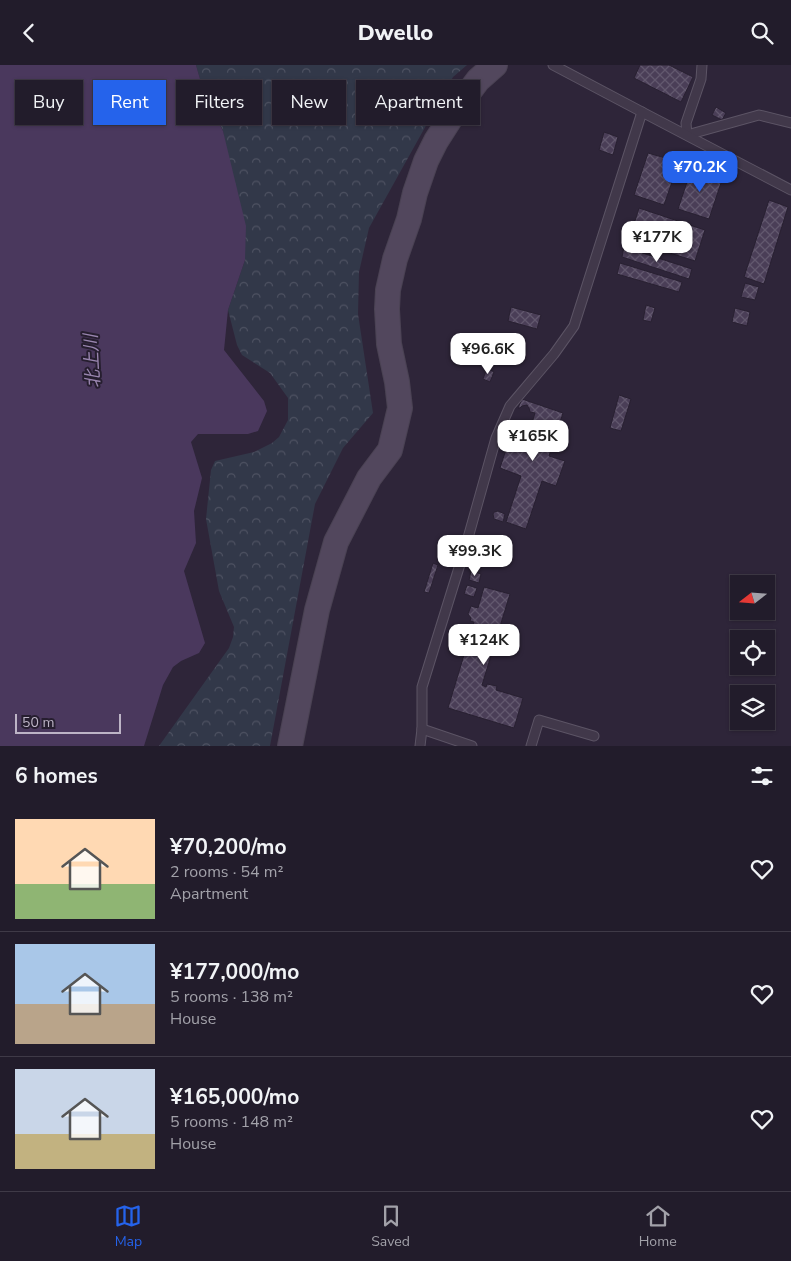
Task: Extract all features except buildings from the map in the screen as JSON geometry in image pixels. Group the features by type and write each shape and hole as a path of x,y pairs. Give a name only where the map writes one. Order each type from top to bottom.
{"street":[{"path":"290,746 317,610 336,542 369,478 390,450 400,408 389,344 387,309 388,290 395,259 426,161 436,141 478,80 495,65"}],"lane":[{"path":"553,65 791,190"},
{"path":"687,135 686,123 701,79 702,65"},
{"path":"420,746 422,687 466,545 496,438 510,406 554,354 574,326 642,112"},
{"path":"687,135 759,115 791,123"},
{"path":"531,746 539,720 594,736"},
{"path":"422,729 472,746"}],"green space":[{"path":"196,65 467,65 451,80 356,80 356,125 426,125 369,228 359,272 358,314 373,413 343,448 315,504 270,746 159,746 229,648 233,637 234,627 219,591 206,519 211,470 215,461 254,452 272,443 279,437 288,420 288,398 270,373 242,355 237,345 228,310 245,260 223,131 220,125 262,125 262,80 200,80"}],"water":[{"name":"北上川","path":"0,65 196,65 200,80 176,80 176,125 220,125 223,131 246,226 245,260 228,310 224,350 264,401 267,411 258,431 248,434 198,434 191,442 202,478 194,511 196,543 184,571 205,643 199,653 173,667 163,685 144,746 0,746"}]}
